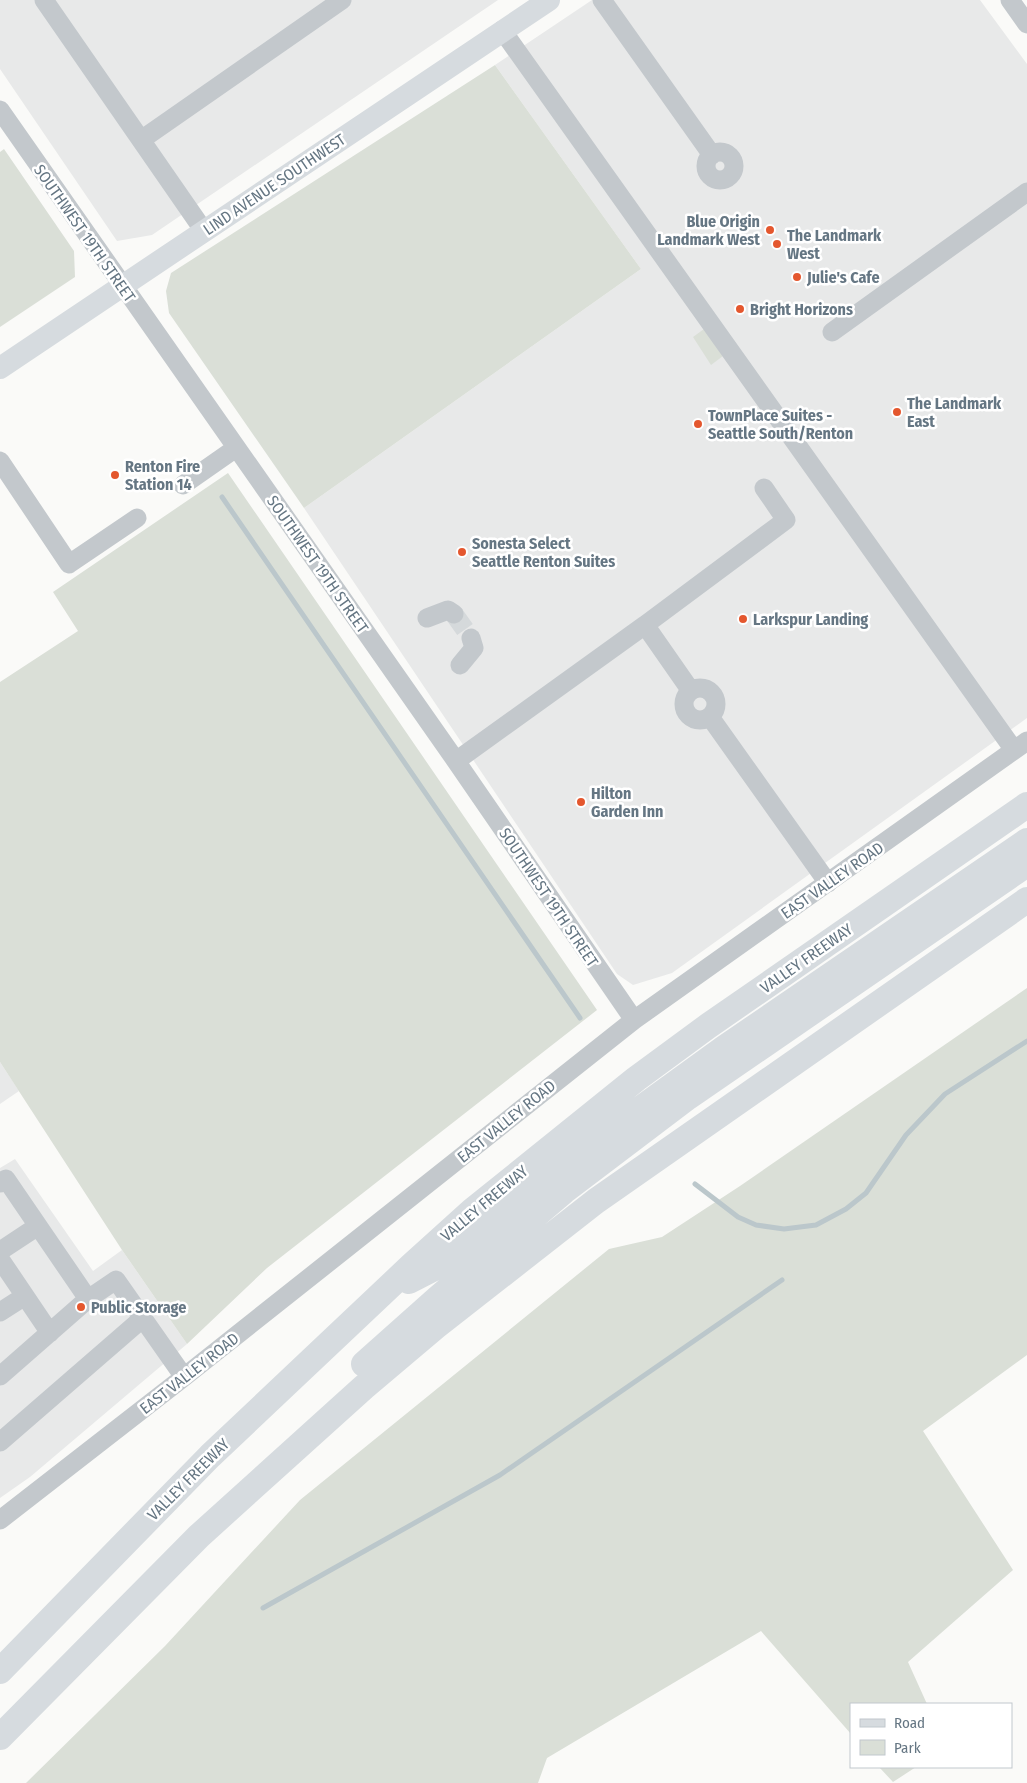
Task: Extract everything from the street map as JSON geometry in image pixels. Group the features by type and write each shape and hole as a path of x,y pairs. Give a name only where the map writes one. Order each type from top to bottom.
{"highway":[{"name":"VALLEY FREEWAY","path":"0,1671 210,1456 376,1299 472,1212 636,1079 724,1014 1027,805"},
{"path":"376,1299 446,1262 545,1178 606,1132 723,1049 1027,841"},
{"path":"199,1536 209,1510 281,1440 437,1299 564,1191 688,1097 1027,864"},
{"path":"0,1737 199,1536 364,1387 515,1262 596,1201 1027,900"},
{"path":"887,999 926,981 1027,912"}],"main road":[{"name":"LIND AVENUE SOUTHWEST","path":"0,368 502,30 537,3"}],"street":[{"path":"44,0 204,231"},
{"path":"141,140 342,0"},
{"path":"602,0 712,155"},
{"path":"1010,0 1027,24"},
{"path":"502,30 1021,746"},
{"name":"SOUTHWEST 19TH STREET","path":"3,123 236,448 456,761 634,1020"},
{"path":"832,332 1027,192"},
{"path":"183,485 236,448"},
{"path":"0,461 69,564 137,518"},
{"path":"456,761 645,625 786,520 764,488"},
{"path":"427,618 448,610 454,614"},
{"path":"645,625 691,691 684,704 687,713 700,720 710,716 828,883"},
{"path":"460,665 474,648 470,638"},
{"name":"EAST VALLEY ROAD","path":"0,1520 184,1378 634,1020 1021,746"},
{"path":"0,1183 6,1179 88,1299"},
{"path":"0,1251 38,1226"},
{"path":"0,1259 50,1333"},
{"path":"0,1376 88,1299 116,1280 184,1378"},
{"path":"0,1312 25,1296"},
{"path":"0,1442 143,1318"}],"shaded area":[{"path":"0,0 498,0 152,235 117,241 0,69"},
{"path":"592,0 980,0 1027,64 1027,718 672,973 633,985 617,974 304,508 641,269 495,65"},
{"path":"0,1062 19,1091 0,1104"},
{"name":"Public Storage","path":"15,1159 93,1271 122,1250 187,1344 30,1477 0,1498 0,1168"}],"green space":[{"path":"495,65 641,269 304,508 169,313 166,291 171,273"},
{"path":"4,149 74,251 75,277 0,327 0,152"},
{"path":"704,329 723,356 711,365 693,337"},
{"path":"228,473 597,1010 267,1268 187,1344 122,1250 0,1062 0,682 78,631 53,592"},
{"path":"1027,988 1027,1355 923,1431 1013,1570 908,1662 927,1703 850,1703 850,1733 761,1631 547,1758 538,1783 26,1783 165,1646 300,1500 609,1249 662,1237 740,1186"},
{"path":"880,1768 914,1768 893,1782"}],"waterway":[{"path":"222,497 580,1018"},
{"path":"695,1184 738,1217 756,1225 784,1229 816,1225 846,1209 866,1193 906,1135 945,1094 1027,1041"},
{"path":"263,1608 500,1475 782,1280"}],"tunnel":[{"path":"454,614 471,638"}],"place":[{"name":"Blue Origin Landmark West","path":"770,230"},
{"name":"The Landmark West","path":"777,244"},
{"name":"Julie's Cafe","path":"797,277"},
{"name":"Bright Horizons","path":"740,309"},
{"name":"The Landmark East","path":"897,412"},
{"name":"TownPlace Suites - Seattle South/Renton","path":"698,424"},
{"name":"Renton Fire Station 14","path":"115,475"},
{"name":"Sonesta Select Seattle Renton Suites","path":"462,552"},
{"name":"Larkspur Landing","path":"743,619"},
{"name":"Hilton Garden Inn","path":"581,802"},
{"name":"Public Storage","path":"81,1307"}]}
